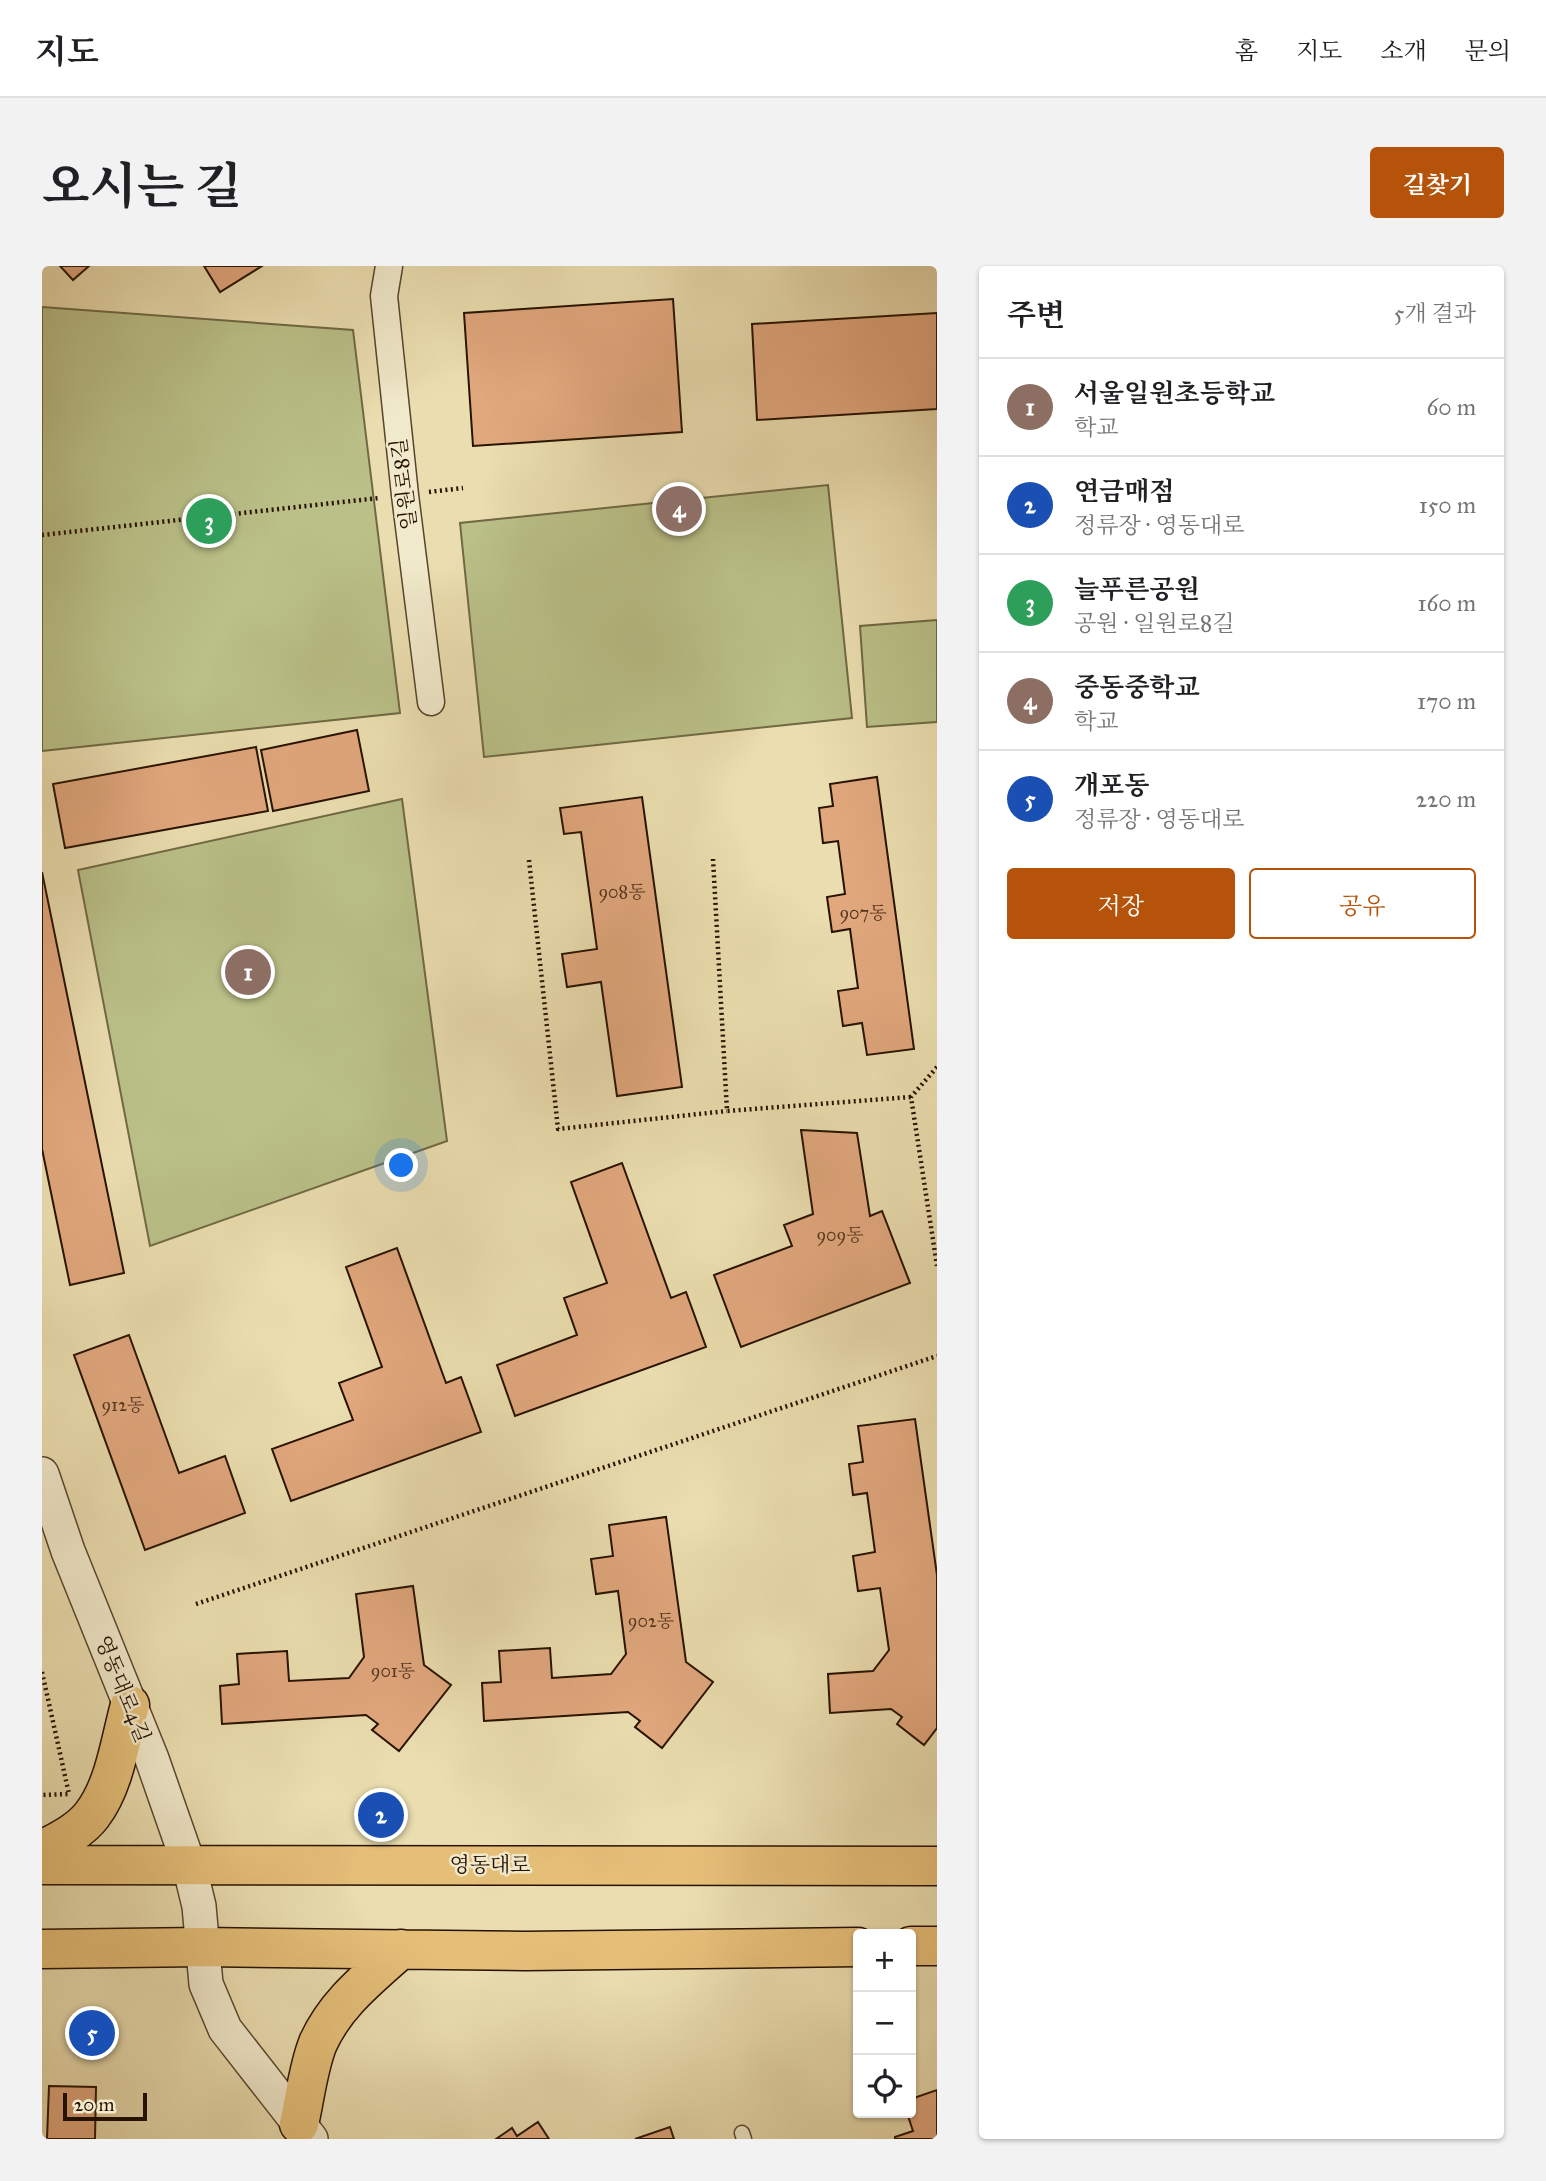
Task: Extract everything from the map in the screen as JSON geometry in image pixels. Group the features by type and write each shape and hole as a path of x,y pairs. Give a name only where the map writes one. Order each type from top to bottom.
{"main road":[{"path":"42,1850 68,1836 91,1816 109,1783 130,1706"},
{"name":"영동대로","path":"42,1865 937,1866"},
{"path":"916,1946 937,1946"},
{"path":"42,1949 525,1951 853,1947"},
{"path":"305,2131 317,2046 329,2023 349,1996 401,1949"}],"street":[{"name":"일원로8길","path":"389,266 384,296 431,702"},
{"name":"영동대로4길","path":"42,1474 68,1551 189,1864 200,1906 206,1984 225,2029 305,2131"}],"path":[{"path":"42,535 463,488"},
{"path":"713,859 727,1111"},
{"path":"528,860 558,1129 727,1111 911,1097 937,1067"},
{"path":"911,1097 937,1266"},
{"path":"195,1604 937,1356"},
{"path":"42,1672 69,1794 42,1795"}],"green space":[{"path":"42,307 353,330 400,713 42,751"},
{"path":"828,485 852,718 484,757 460,523"},
{"path":"937,620 937,722 867,727 860,626"},
{"path":"402,799 447,1141 150,1246 78,870"}],"building":[{"path":"60,266 89,266 73,280"},
{"path":"204,266 262,266 220,292"},
{"path":"673,299 682,432 473,446 464,313"},
{"path":"937,313 937,409 757,420 752,324"},
{"path":"357,730 369,791 273,811 261,750"},
{"path":"256,747 268,811 65,848 53,784"},
{"path":"877,777 914,1049 867,1055 862,1023 843,1026 838,991 858,988 850,929 832,932 827,897 845,894 838,841 823,843 819,808 833,806 830,784"},
{"path":"642,797 682,1087 617,1096 601,982 567,987 562,954 597,949 581,832 564,834 560,808"},
{"path":"42,872 124,1273 70,1285 42,1149"},
{"path":"801,1130 857,1133 870,1216 882,1211 910,1283 741,1347 714,1275 792,1246 784,1225 813,1214"},
{"path":"622,1163 671,1298 686,1292 706,1347 515,1416 497,1365 577,1335 564,1298 607,1283 571,1182"},
{"path":"397,1248 446,1383 461,1377 481,1432 291,1501 272,1449 353,1420 339,1383 382,1367 346,1267"},
{"path":"129,1335 179,1473 225,1456 245,1513 145,1550 74,1355"},
{"path":"915,1419 937,1575 937,1728 924,1745 897,1724 902,1717 891,1709 830,1713 828,1674 873,1671 889,1650 880,1588 858,1591 853,1556 875,1552 867,1493 853,1495 849,1464 863,1462 858,1426"},
{"path":"666,1517 686,1662 713,1682 662,1748 635,1727 640,1721 628,1712 484,1721 482,1683 501,1682 499,1651 550,1648 552,1678 611,1674 626,1654 618,1591 596,1594 591,1559 613,1556 609,1525"},
{"path":"413,1586 424,1665 451,1685 399,1751 372,1730 378,1724 366,1715 222,1724 220,1686 239,1684 237,1654 287,1651 289,1681 349,1678 364,1657 356,1594"},
{"path":"49,2086 96,2087 95,2139 47,2139"},
{"path":"937,2090 937,2139 895,2139 913,2131 909,2118 916,2118 916,2097"},
{"path":"538,2122 549,2139 496,2139 512,2128 517,2136"},
{"path":"670,2127 674,2139 635,2139"}],"place":[{"name":"중동중학교","path":"679,509"},
{"name":"늘푸른공원","path":"209,521"},
{"name":"서울일원초등학교","path":"248,972"},
{"name":"연금매점","path":"381,1815"},
{"name":"개포동","path":"92,2033"}]}
